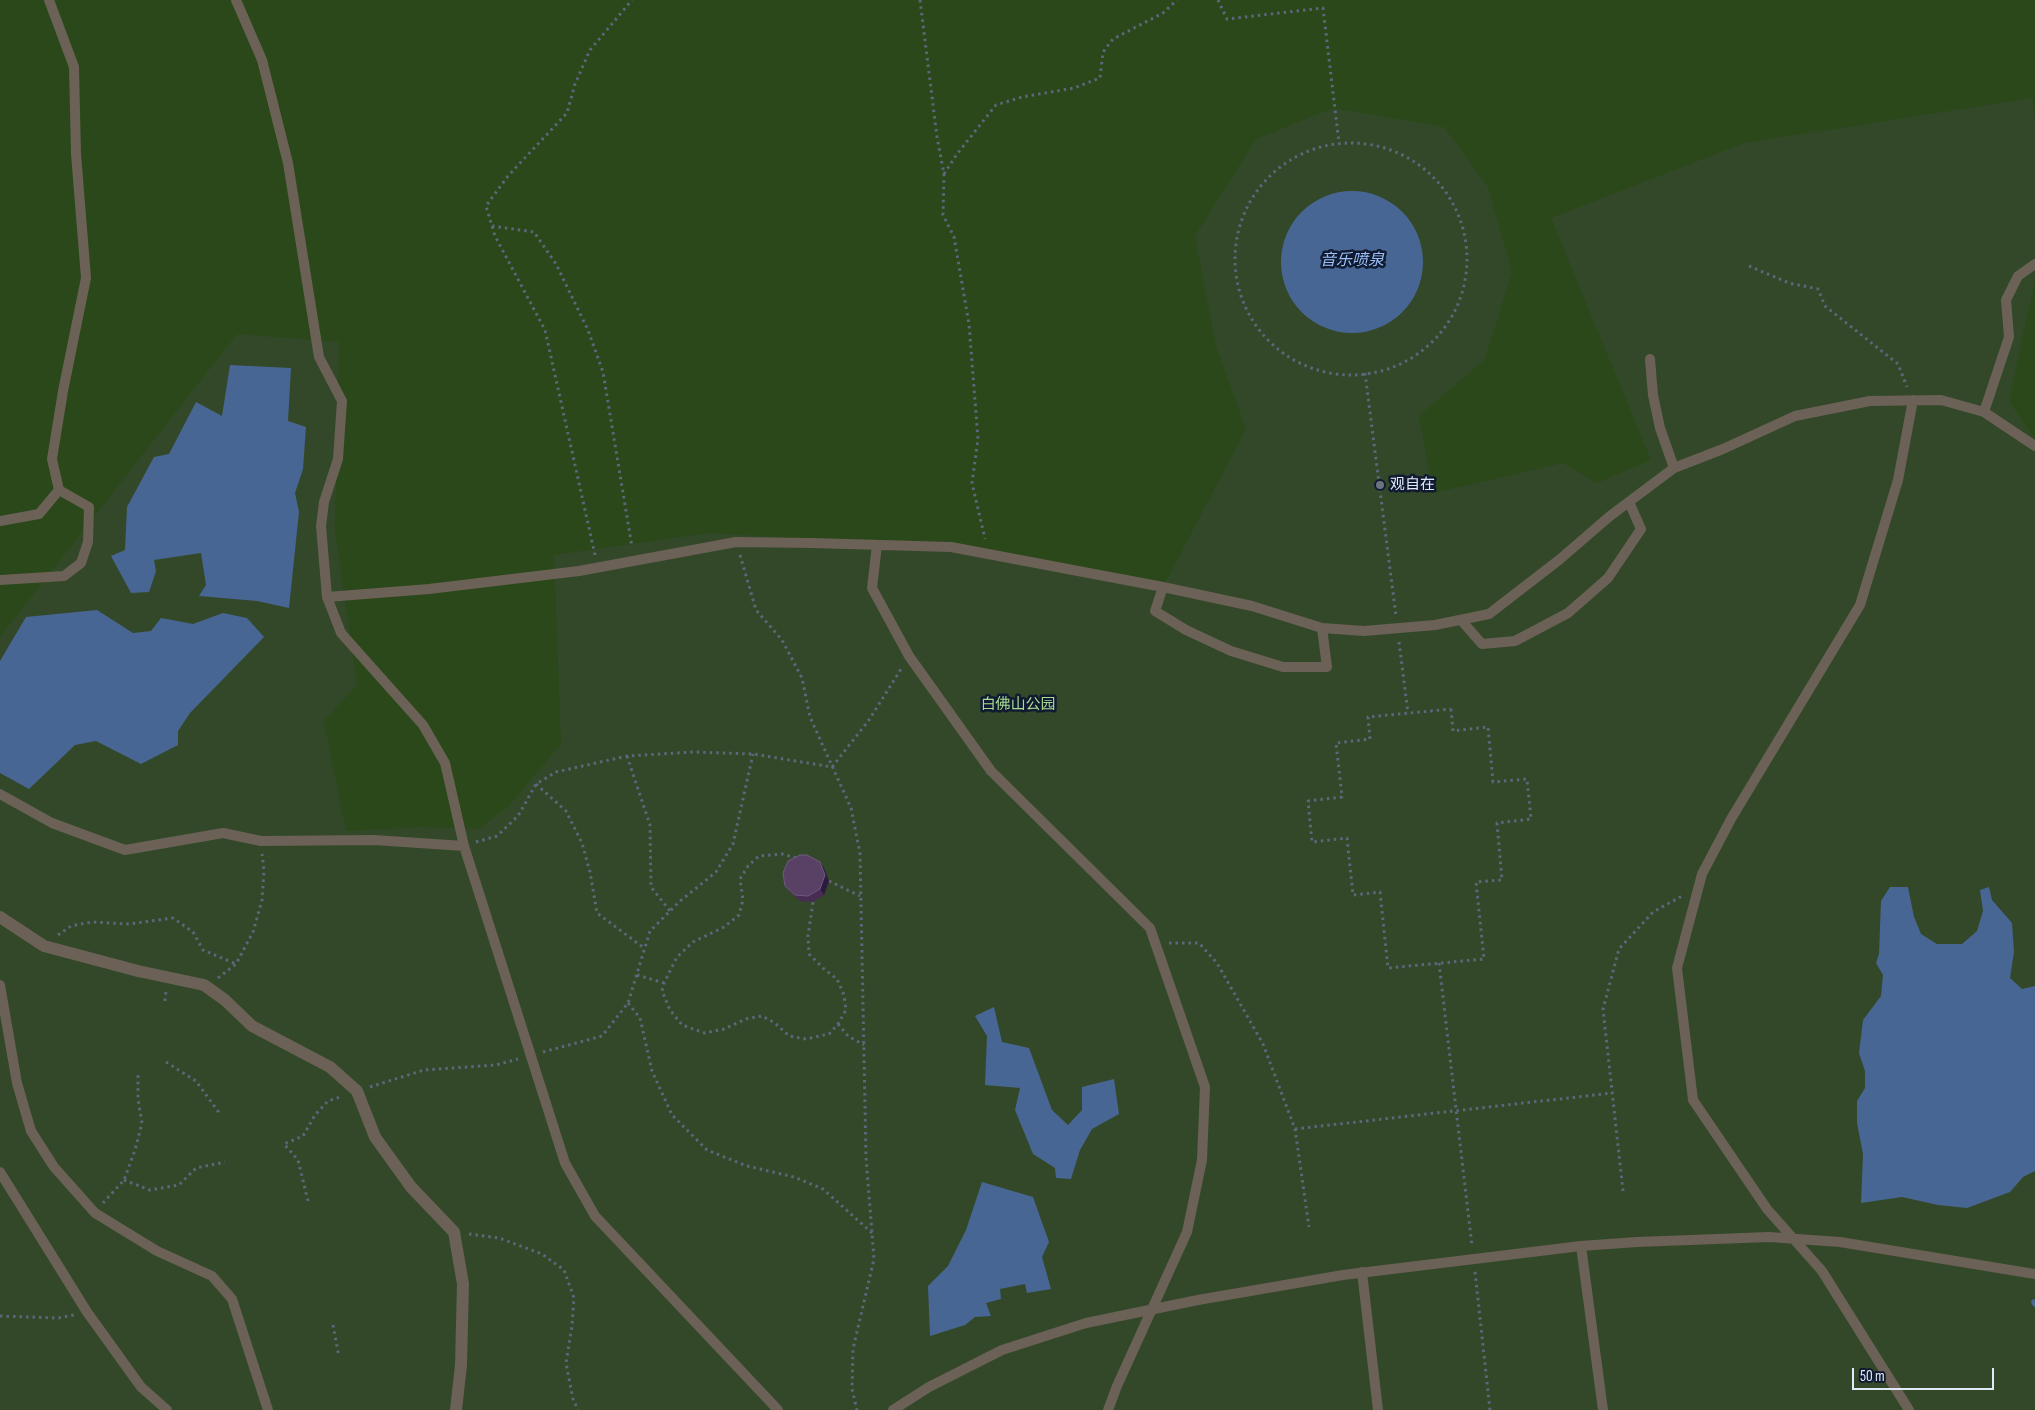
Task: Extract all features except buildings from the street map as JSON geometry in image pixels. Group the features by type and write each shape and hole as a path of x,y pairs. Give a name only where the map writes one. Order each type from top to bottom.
{"street":[{"path":"0,917 44,946 138,971 204,985 225,1000 252,1026 330,1067 357,1091 375,1137 412,1187 454,1232 463,1284 461,1365 456,1410"}],"lane":[{"path":"0,580 64,576 81,563 88,542 88,507 59,490 52,459 63,391 86,278 76,154 74,67 50,0"},
{"path":"236,0 262,60 288,163 319,357 342,401 338,459 324,502 321,526 327,597 341,634 423,724 445,763 464,846 565,1163 595,1216 778,1410"},
{"path":"1984,412 2009,338 2006,300 2018,276 2035,264"},
{"path":"1650,359 1653,395 1660,428 1674,468"},
{"path":"327,597 429,589 597,567 736,542 877,545 951,547 1163,587 1252,606 1322,628 1364,631 1435,625 1489,614 1674,468 1723,449 1796,416 1870,400 1942,400 1984,412 2035,446"},
{"path":"1909,1410 1822,1271 1767,1209 1693,1100 1677,968 1702,874 1732,819 1860,605 1898,480 1913,400"},
{"path":"0,522 39,514 59,490"},
{"path":"1461,620 1482,644 1515,641 1568,613 1608,578 1641,529 1629,502"},
{"path":"877,545 872,588 909,656 991,771 1150,928 1205,1087 1202,1160 1187,1232 1117,1386 1108,1410"},
{"path":"1163,587 1154,611 1186,630 1231,651 1283,667 1327,667 1322,628"},
{"path":"0,794 52,823 125,850 223,833 261,841 374,840 464,846"},
{"path":"0,985 17,1083 31,1131 54,1167 95,1213 157,1251 212,1276 232,1299 268,1410"},
{"path":"0,1172 87,1312 141,1387 167,1410"},
{"path":"893,1410 929,1386 1002,1350 1086,1323 1362,1272 1581,1246 1769,1237 1840,1242 2035,1274"},
{"path":"1581,1246 1603,1410"},
{"path":"1362,1272 1378,1410"}],"path":[{"path":"597,567 545,330 494,236 486,206 508,176 567,113 575,84 590,50 632,0"},
{"path":"920,0 937,138 944,174 942,215 954,236 969,324 978,439 972,483 988,554"},
{"path":"944,174 956,154 996,105 1022,97 1074,88 1100,78 1104,52 1113,39 1163,13 1177,0"},
{"path":"1218,0 1227,19 1322,8 1339,142"},
{"path":"1339,142 1383,146 1418,163 1445,189 1462,223 1468,261 1460,299 1442,332 1412,358 1376,372 1365,373 1338,375 1301,364 1269,343 1246,312 1234,275 1236,236 1249,200 1274,170 1307,151 1339,142"},
{"path":"492,226 534,232 556,264 588,330 603,372 634,561"},
{"path":"1749,266 1790,283 1818,289 1825,306 1898,364 1913,400"},
{"path":"1365,373 1408,713"},
{"path":"736,542 756,610 782,640 802,678 810,717 851,808 860,854 866,1157 874,1259 853,1349 852,1389 857,1410"},
{"path":"832,767 869,720 909,656"},
{"path":"1451,709 1453,731 1488,727 1493,782 1527,779 1531,819 1497,823 1502,880 1476,882 1484,959 1388,968 1380,892 1353,895 1347,838 1312,842 1308,802 1342,797 1336,743 1370,739 1368,717 1408,713 1451,709"},
{"path":"464,846 498,836 518,816 536,784 556,772 627,756 693,752 753,754 832,767"},
{"path":"308,1201 298,1160 284,1144 303,1136 315,1115 328,1101 424,1070 496,1065 602,1036 628,1004 650,931 670,911 716,872 733,844 753,754"},
{"path":"627,756 650,825 651,887 670,911"},
{"path":"536,784 566,811 582,843 590,872 596,913 645,948"},
{"path":"204,985 220,977 236,964 254,932 262,900 264,870 261,841"},
{"path":"804,861 782,854 759,856 748,866 740,879 743,900 738,915 724,926 693,942 677,956 664,982 662,991 670,1010 682,1025 705,1033 724,1029 746,1019 762,1016 775,1023 789,1036 806,1039 829,1034 838,1024 846,1010 844,995 837,979 810,954 808,936 813,902"},
{"path":"829,881 860,896"},
{"path":"1623,1191 1603,1009 1619,949 1653,912 1698,887"},
{"path":"44,946 71,926 92,922 128,924 173,918 193,932 202,950 236,964"},
{"path":"1156,944 1199,944 1217,963 1264,1044 1294,1129 1309,1227"},
{"path":"1439,963 1490,1410"},
{"path":"637,975 664,982"},
{"path":"628,1004 640,1018 652,1071 672,1115 707,1150 747,1166 794,1177 822,1189 872,1233"},
{"path":"838,1024 848,1036 864,1045"},
{"path":"166,1062 196,1081 220,1114"},
{"path":"95,1213 124,1180 135,1150 142,1123 138,1098 138,1075"},
{"path":"1294,1129 1612,1093"},
{"path":"124,1180 150,1190 179,1185 196,1168 225,1162"},
{"path":"454,1232 499,1238 542,1254 564,1270 574,1298 566,1363 573,1399 578,1410"},
{"path":"0,1316 58,1318 87,1312"},
{"path":"333,1325 339,1357"}],"green space":[{"name":"白佛山公园","path":"0,0 2035,0 2035,1410 0,1410"},
{"path":"0,0 2035,0 2035,119 2032,98 1744,143 1551,218 1651,460 1597,483 1563,463 1433,493 1419,416 1485,359 1512,272 1488,187 1444,127 1333,108 1256,139 1195,236 1216,346 1246,429 1163,587 951,547 709,533 554,555 561,744 508,807 478,829 423,827 346,831 324,721 357,685 335,531 339,342 237,334 0,637"},
{"path":"2035,279 2035,440 2009,401"}],"water":[{"name":"音乐喷泉","path":"1352,191 1379,197 1391,203 1402,212 1411,223 1417,235 1423,262 1417,289 1411,301 1402,312 1391,321 1379,327 1352,333 1325,327 1313,321 1302,312 1293,301 1287,289 1281,262 1287,235 1293,223 1302,212 1313,203 1325,197"},
{"path":"230,365 291,368 288,421 306,427 303,469 295,493 299,512 289,608 257,601 199,596 206,585 201,553 154,560 156,571 149,592 131,593 111,556 125,550 127,507 154,457 169,454 196,402 222,416"},
{"path":"97,610 133,633 151,631 161,618 193,624 223,613 247,618 264,637 190,713 178,731 178,745 141,764 96,741 75,745 29,789 0,773 0,661 26,617"},
{"path":"1890,887 1908,887 1914,917 1921,934 1937,944 1962,944 1977,931 1983,911 1980,890 1989,887 1992,900 2012,923 2014,952 2010,978 2022,989 2035,986 2035,1171 2023,1177 2010,1192 1967,1208 1938,1205 1902,1197 1861,1203 1863,1154 1857,1123 1857,1101 1865,1088 1865,1071 1859,1053 1863,1020 1881,996 1883,975 1876,963 1879,954 1881,901"},
{"path":"994,1007 1002,1042 1029,1048 1052,1110 1068,1125 1082,1110 1082,1087 1114,1079 1119,1114 1092,1129 1080,1150 1071,1179 1056,1178 1055,1168 1033,1154 1015,1110 1020,1088 985,1085 987,1036 975,1016"},
{"path":"982,1182 1033,1197 1049,1242 1042,1257 1051,1289 1027,1293 1025,1284 1000,1289 1001,1299 986,1303 991,1316 975,1317 965,1325 930,1336 928,1286 948,1266 966,1230"}],"place":[{"name":"观自在","path":"1380,485"}]}
